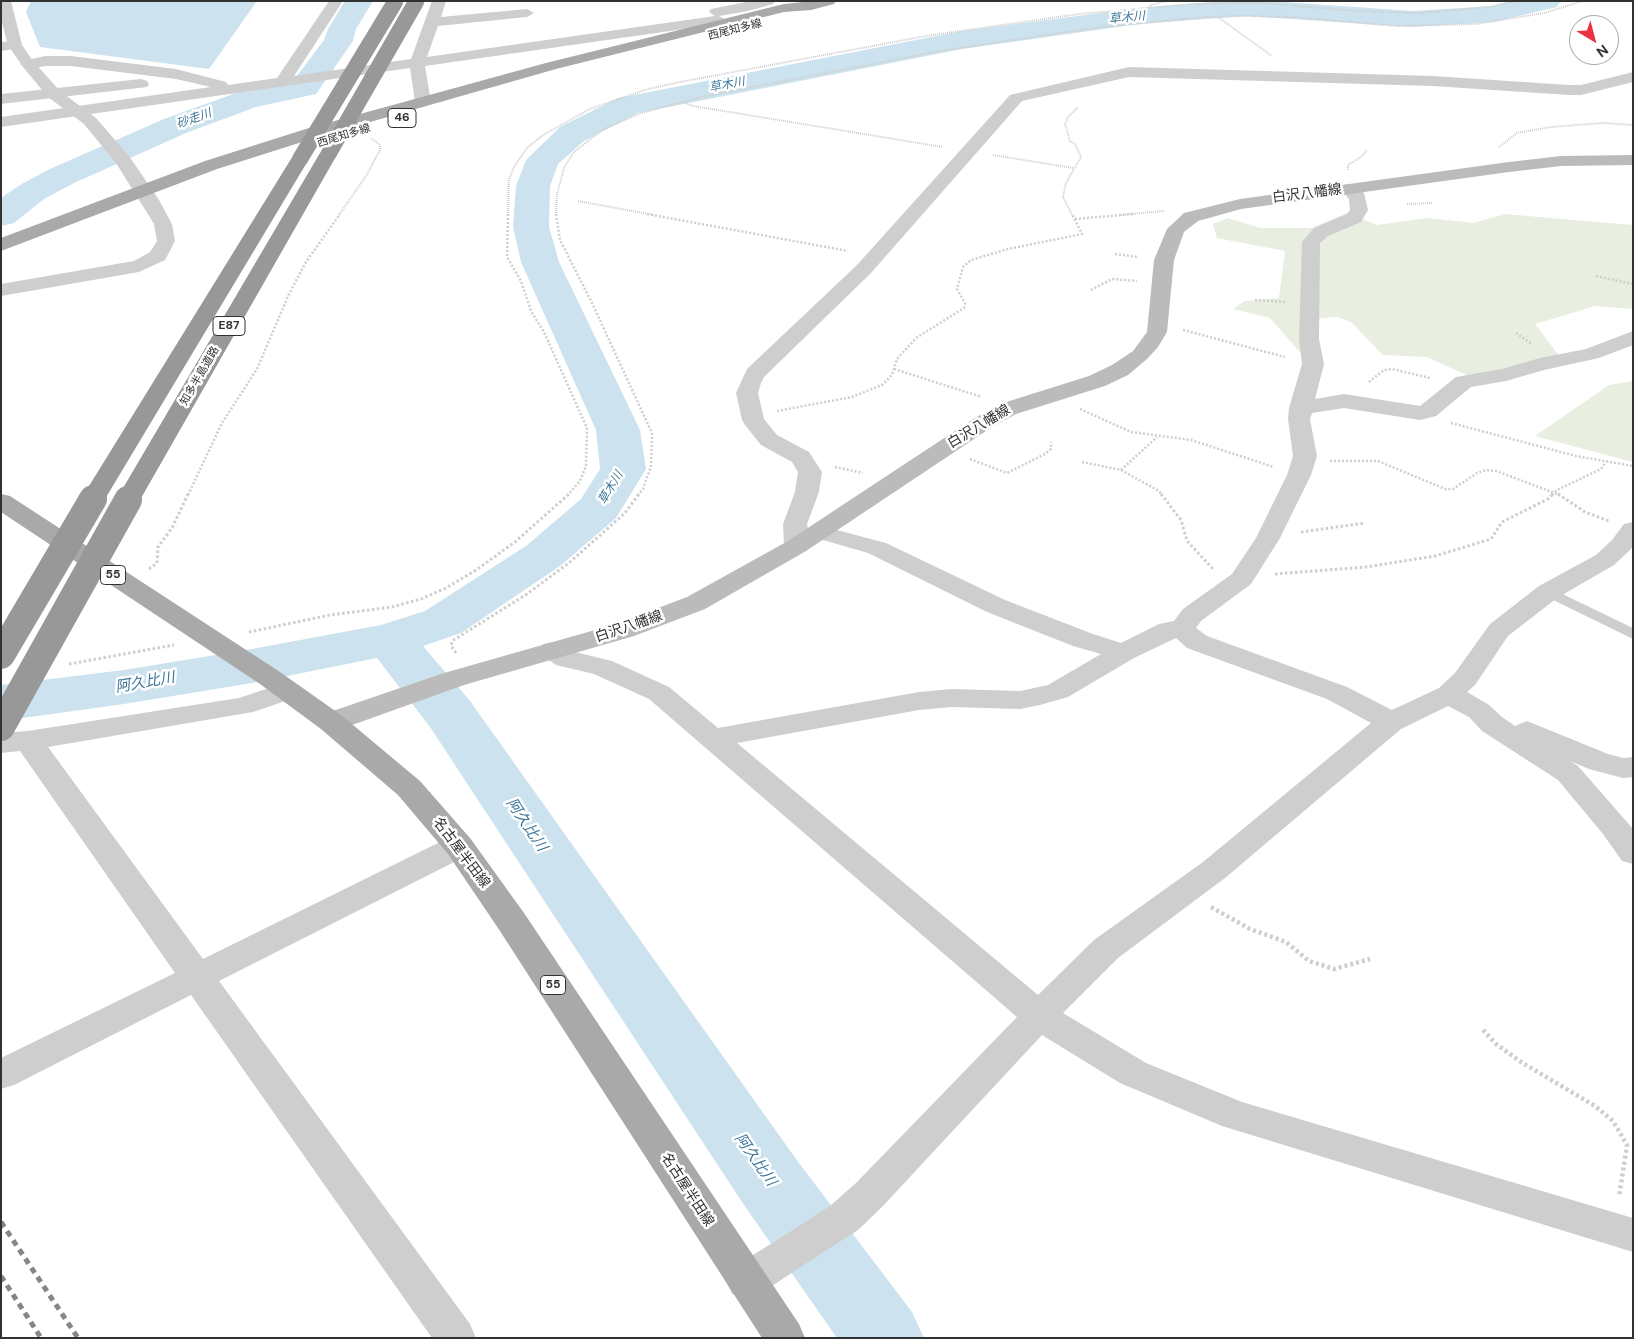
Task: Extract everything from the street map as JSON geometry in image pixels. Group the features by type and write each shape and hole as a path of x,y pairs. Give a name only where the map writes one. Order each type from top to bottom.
{"highway":[{"name":"知多半島道路","path":"1,655 93,499 396,2"},
{"name":"知多半島道路","path":"10,737 128,500 416,2"}],"main road":[{"name":"西尾知多線","path":"1,246 147,195 314,132 551,66 784,8 811,6 829,1"},
{"name":"西尾知多線","path":"1,258 147,195 446,105 795,15 811,6"},
{"name":"白沢八幡線","path":"331,722 462,677 625,630 696,603 807,539 942,449 1008,408 1097,381 1126,365 1151,343 1157,332 1164,260 1176,229 1191,217 1240,204 1481,171 1561,161 1633,160"},
{"name":"名古屋半田線","path":"1,501 279,684 331,722 409,788 459,846 512,922 785,1338"}],"street":[{"path":"1,290 139,266 158,256 166,241 163,224 147,195 111,145 78,111 54,94 28,64 8,46 4,22 4,1"},
{"path":"289,81 336,1"},
{"path":"423,102 418,64 439,1"},
{"path":"1,122 320,76 418,64 625,32 713,11 743,8 768,1"},
{"path":"432,22 527,13"},
{"path":"28,64 45,61 71,61 190,77 231,89"},
{"path":"1124,652 1083,640 996,606 877,548 807,539 795,524 806,492 810,472 801,457 769,440 753,420 747,392 756,374 864,270 874,256 1016,98 1027,94 1129,72 1432,81 1569,90 1581,90 1633,78"},
{"path":"1,99 190,77"},
{"path":"1182,629 1192,615 1237,583 1269,535 1302,468 1306,456 1298,418 1313,361 1309,339 1311,242 1321,232 1354,218 1359,210 1358,197 1350,189"},
{"path":"1300,408 1344,401 1420,413 1428,411 1464,382 1506,375 1540,364 1592,354 1614,343 1633,337"},
{"path":"746,1281 844,1218 869,1195 1039,1016 1106,950 1214,870 1390,722 1449,694 1465,679 1499,630 1548,592 1605,560 1621,545 1633,529"},
{"path":"714,738 919,702 952,698 1020,700 1058,691 1124,652 1168,630 1182,629 1197,642 1337,694 1390,722"},
{"path":"553,650 566,659 602,667 659,694 714,738 1039,1016 1133,1072 1236,1114 1623,1232"},
{"path":"10,737 243,706 279,684"},
{"path":"1449,694 1479,711 1504,718 1599,762 1623,768 1633,767"},
{"path":"1479,711 1492,724 1568,773 1614,826 1633,853"},
{"path":"10,737 198,977 456,1338"},
{"path":"1,1076 459,846"}],"lane":[{"path":"1548,592 1633,634"}],"path":[{"path":"1145,8 1165,1"},
{"path":"64,664 217,644 330,615 392,608 421,599 476,570 515,542 566,498 580,481 586,466 588,449 587,428 544,332 531,311 521,280 507,257 509,179 527,148 543,135 597,106 648,89 680,82 926,36 1051,18 1145,8 1261,3 1357,11 1422,12 1464,10 1517,1"},
{"path":"462,677 451,646 452,641 527,594 570,562 625,513 643,489 652,466 652,433 592,303 560,240 556,214 557,194 564,168 573,153 602,130 625,119 683,101 949,50 1093,28 1218,16 1266,16 1377,25 1436,26 1515,19 1544,13 1583,1"},
{"path":"1218,16 1266,50 1293,78"},
{"path":"683,101 693,106 1073,168"},
{"path":"752,415 852,396 882,385 892,375 897,359 916,338 964,308 965,303 957,288 963,267 971,260 1008,249 1082,234 1064,197 1066,183 1078,162 1080,152 1070,141 1065,124 1068,117 1078,107"},
{"path":"1481,171 1477,165 1517,133 1575,124 1633,125"},
{"path":"128,585 157,563 158,547 172,528 222,423 257,369 289,294 306,262 366,176 380,150 380,145 358,131"},
{"path":"578,202 874,256"},
{"path":"1075,219 1168,211 1191,217"},
{"path":"1596,276 1633,284"},
{"path":"1090,290 1112,280 1122,278 1160,286"},
{"path":"1158,323 1244,348 1291,359 1313,361"},
{"path":"894,369 955,387 1008,408"},
{"path":"1344,401 1344,399 1353,395 1384,370 1392,370 1460,385"},
{"path":"1061,392 1086,413 1131,432 1157,437 1191,440 1302,468 1378,461 1445,488 1453,489 1477,473 1486,470 1496,471 1555,493 1585,512 1633,529"},
{"path":"1420,413 1434,419 1475,429 1512,441 1606,462 1633,466"},
{"path":"1122,470 1157,437"},
{"path":"942,449 1007,473 1045,454 1051,449 1051,442"},
{"path":"797,455 810,455 849,471 884,475 895,480"},
{"path":"1082,462 1122,470 1159,491 1181,520 1187,541 1237,583 1266,574 1366,568 1435,556 1492,539 1502,522 1548,499 1557,490 1601,468 1606,462"},
{"path":"1269,535 1365,523"},
{"path":"1184,892 1250,929 1286,942 1309,961 1334,970 1370,959"},
{"path":"1483,1030 1496,1044 1521,1062 1595,1106 1613,1121 1626,1145 1623,1232"}],"shaded area":[{"path":"1347,213 1377,225 1427,218 1474,223 1504,214 1633,225 1633,309 1595,306 1535,324 1560,357 1469,376 1427,357 1383,355 1351,322 1337,317 1300,320 1303,356 1270,318 1233,309 1245,301 1279,298 1285,251 1217,238 1213,224 1228,218 1260,228 1311,228"},
{"path":"1633,381 1633,462 1535,436 1609,385"}],"water":[{"path":"31,1 257,1 209,69 40,47 26,12"}],"waterway":[{"name":"砂走川","path":"1,215 32,192 62,176 175,126 247,100 305,87 338,41 342,29 359,1"},
{"name":"草木川","path":"390,639 443,622 543,556 599,508 623,469 618,430 540,262 531,227 533,186 543,160 572,134 629,105 962,40 1139,16 1246,8 1412,19 1493,14 1547,1"},
{"name":"阿久比川","path":"1,703 124,687 252,666 390,639"},
{"name":"阿久比川","path":"390,639 450,714 770,1182 884,1338"}],"railway":[{"path":"1,1222 78,1338"},
{"path":"1,1276 41,1338"}]}
